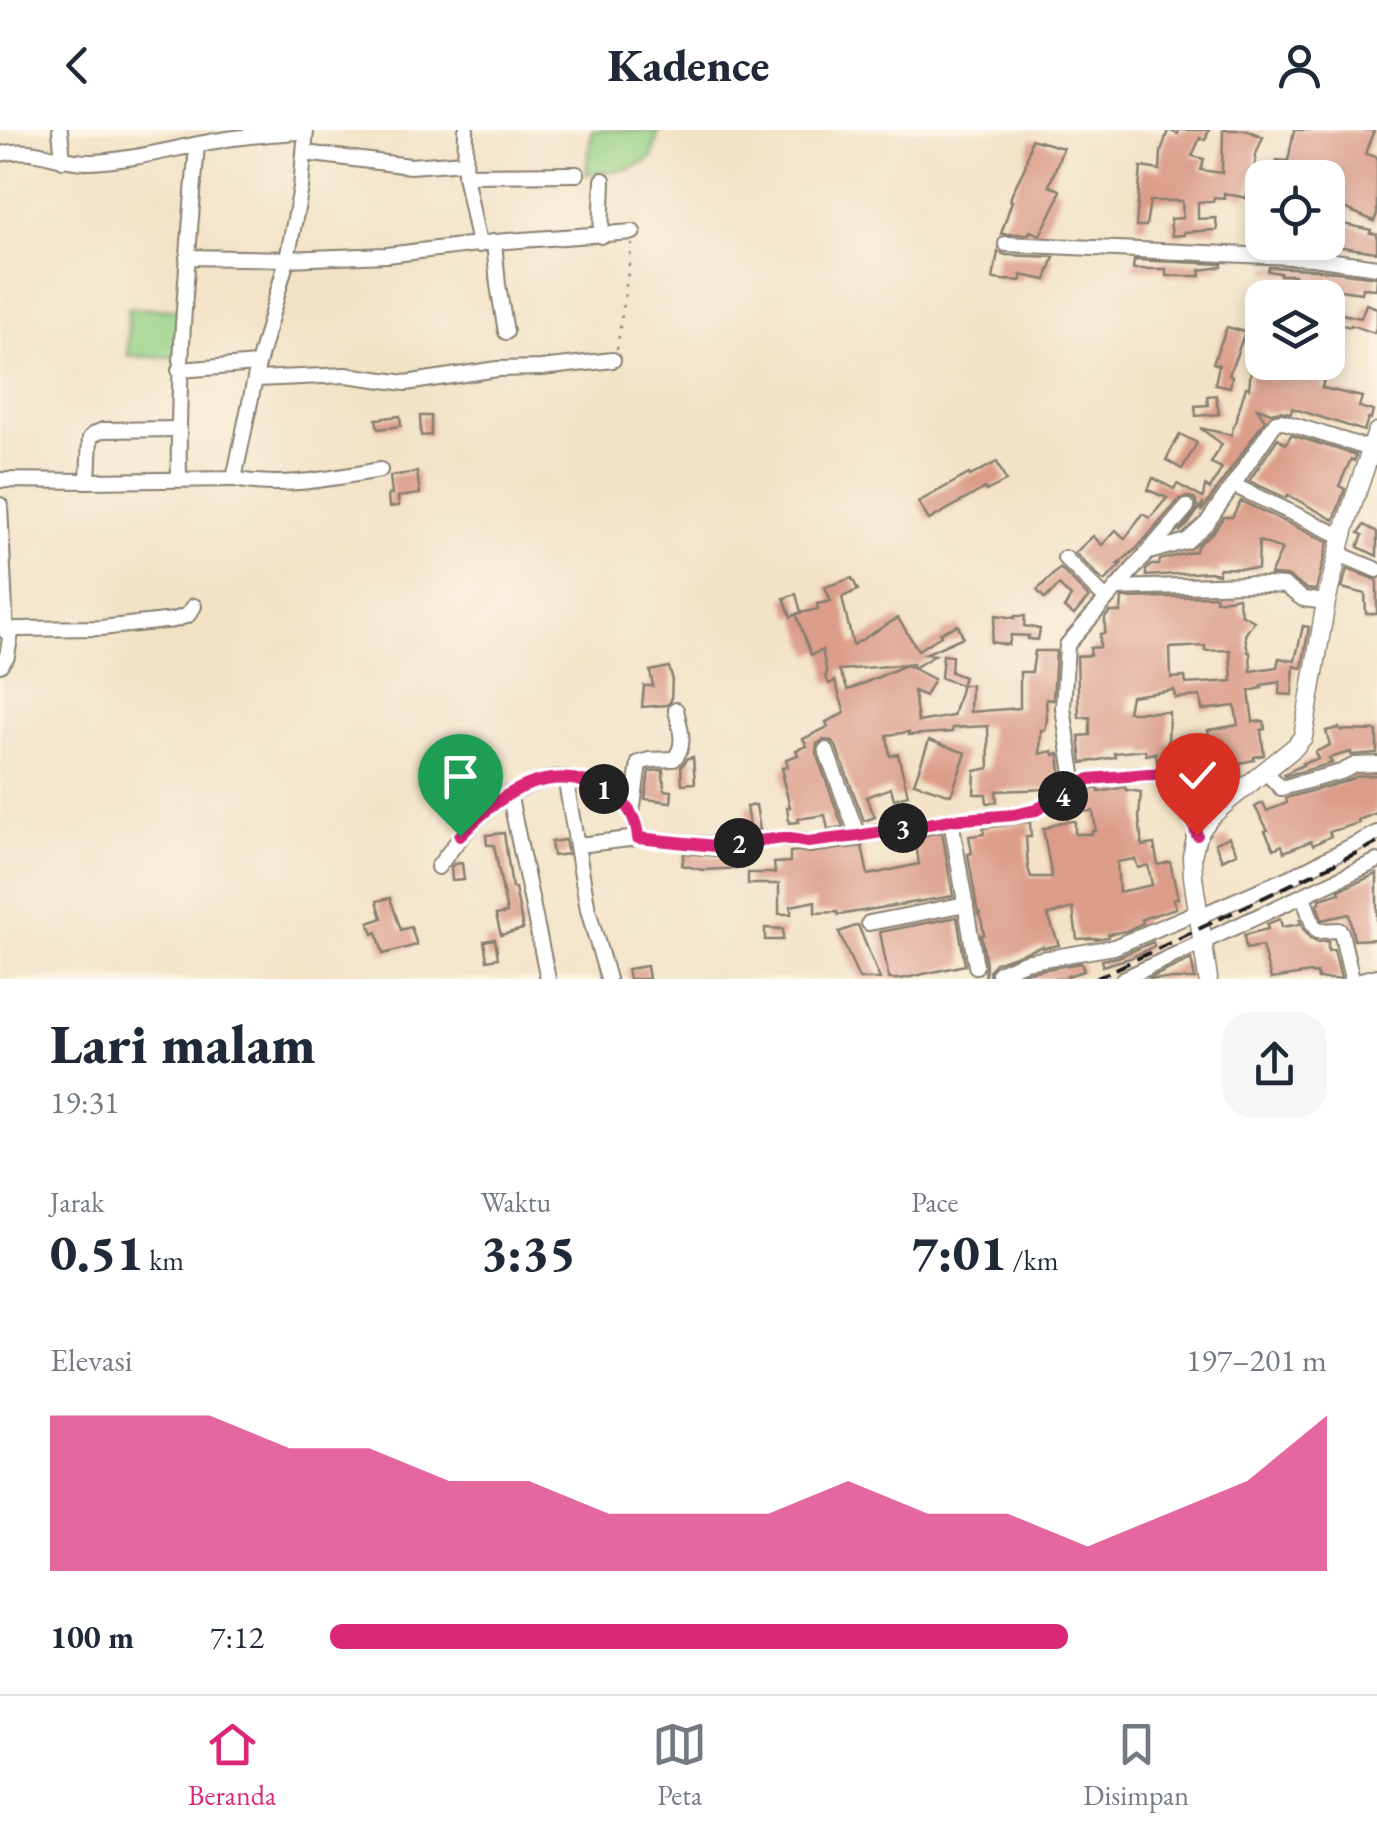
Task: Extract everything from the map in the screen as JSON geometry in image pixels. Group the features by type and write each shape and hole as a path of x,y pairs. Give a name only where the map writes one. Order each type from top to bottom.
{"main road":[{"path":"1208,979 1192,856 1197,835 1210,817 1302,737 1326,602 1341,546 1370,480 1374,440"}],"street":[{"path":"60,130 63,160"},
{"path":"0,154 31,150 63,160 90,162 144,156 224,139 306,130 301,188 287,260 234,479"},
{"path":"466,130 465,168 498,285 506,332"},
{"path":"179,478 180,370 197,144"},
{"path":"305,153 410,166 577,174"},
{"path":"601,236 603,180"},
{"path":"188,257 287,260 388,256 633,232"},
{"path":"1006,244 1314,258 1377,267"},
{"path":"180,370 346,375 406,382 498,369 613,360"},
{"path":"1147,552 1187,541 1207,523 1276,422 1374,440"},
{"path":"88,482 90,438 94,434 103,430 178,429"},
{"path":"0,480 179,478 312,482 380,470"},
{"path":"1232,485 1377,570"},
{"path":"0,506 6,632"},
{"path":"1075,787 1063,708 1067,645 1187,507"},
{"path":"1065,558 1111,593 1248,584 1286,586 1303,599 1326,602"},
{"path":"0,664 7,656 10,633 16,628 101,628 174,620 188,614 194,606"},
{"path":"638,838 632,814 639,763 674,758 681,751 676,710"},
{"path":"826,750 858,836"},
{"path":"1265,771 1280,788 1355,765 1377,764"},
{"path":"578,845 638,838 715,846 784,838 808,842 858,836 951,820 1014,815 1036,810 1090,779 1148,774 1170,776 1186,798 1197,835"},
{"path":"438,868 480,815 510,793 554,776 606,790 632,814"},
{"path":"568,778 588,910 608,979"},
{"path":"510,793 548,979"},
{"path":"951,820 976,966"},
{"path":"999,972 1025,962 1114,947 1294,875 1377,833"},
{"path":"1124,979 1377,862"},
{"path":"1303,896 1318,930 1340,930 1352,979"},
{"path":"869,922 966,904"},
{"path":"1364,979 1377,976"}],"path":[{"path":"613,360 633,232"}],"green space":[{"path":"592,130 659,130 652,157 644,162 586,174"},
{"path":"128,308 179,310 177,358 128,356"}],"building":[{"path":"1168,130 1178,134 1179,130 1209,130 1205,140 1200,138 1192,156 1204,159 1201,170 1222,173 1223,130 1247,130 1263,137 1255,160 1245,160 1245,198 1224,193 1224,198 1198,202 1198,219 1216,218 1217,230 1184,235 1172,236 1170,219 1183,218 1182,201 1150,201 1146,226 1136,226 1141,167 1160,170"},
{"path":"1294,130 1374,130 1365,154 1377,157 1374,221 1345,208 1345,160 1288,160"},
{"path":"1031,139 1063,148 1049,186 1060,190 1057,201 1040,235 1030,231 1001,234 1013,191 1025,167"},
{"path":"1345,225 1377,234 1377,252 1345,247"},
{"path":"998,252 1054,257 1046,280 1021,275 1021,281 993,279"},
{"path":"1134,260 1222,267 1200,270 1201,276 1166,276 1166,269 1133,269"},
{"path":"1269,267 1312,269 1377,277 1376,289 1363,288 1362,293 1345,291 1345,280 1294,280 1294,275 1268,271"},
{"path":"1366,304 1377,308 1374,333 1345,326 1345,315 1361,318"},
{"path":"1227,327 1245,332 1229,375 1230,387 1215,384 1219,365 1213,363"},
{"path":"1250,380 1324,380 1322,388 1362,397 1359,407 1373,411 1364,431 1292,408 1291,413 1271,413 1257,408 1265,420 1201,512 1203,503 1179,532 1198,508 1190,497 1180,499 1137,548 1102,580 1075,553 1093,536 1102,545 1116,530 1125,539 1142,514 1150,518 1167,498 1148,490 1153,478 1174,489 1177,484 1203,498 1205,486 1210,489 1222,468 1211,463 1222,444 1200,428 1231,435 1246,387 1249,388"},
{"path":"1216,395 1219,414 1196,416 1195,406 1208,405 1207,396"},
{"path":"400,416 401,426 378,429 376,419"},
{"path":"420,416 431,416 431,435 421,436"},
{"path":"1180,434 1197,443 1182,469 1166,460"},
{"path":"1291,435 1356,455 1339,486 1345,489 1334,520 1288,495 1286,498 1249,481 1278,438 1286,444"},
{"path":"997,462 1006,481 986,491 985,488 929,520 918,502"},
{"path":"417,472 420,494 398,497 399,506 389,507 390,476"},
{"path":"1241,501 1328,542 1316,590 1307,589 1287,576 1270,575 1282,549 1259,541 1258,569 1219,568 1219,574 1146,576 1146,570 1159,565 1160,560 1196,551 1224,517 1232,517"},
{"path":"1364,525 1377,532 1377,556 1358,547"},
{"path":"1060,568 1089,597 1074,615 1064,608 1071,597 1059,585 1045,599 1037,590"},
{"path":"1347,569 1377,580 1377,614 1366,614 1365,594 1342,588"},
{"path":"852,578 858,590 842,597 853,645 898,618 918,650 958,625 963,637 925,654 935,655 914,668 913,664 839,670 848,690 906,665 934,679 925,696 914,691 918,722 953,716 962,685 971,685 970,712 1020,708 1020,672 1032,672 1035,651 1056,651 1053,700 1046,699 1047,720 1045,730 1041,730 1040,754 1059,754 1062,783 1048,785 1048,789 996,791 997,802 987,803 986,794 974,794 975,771 989,768 988,726 887,735 890,756 898,754 908,795 894,799 891,788 866,797 875,817 864,821 836,746 823,740 817,744 816,753 843,827 828,829 825,815 789,823 790,807 782,776 782,768 788,767 786,759 807,746 803,739 845,713 835,681 829,684 825,676 822,650 811,655 796,614 831,601 825,587"},
{"path":"796,594 801,612 791,617 784,598"},
{"path":"1216,596 1216,601 1238,597 1241,614 1254,621 1245,635 1251,671 1277,667 1279,658 1295,661 1303,626 1309,627 1302,668 1294,666 1292,695 1279,694 1280,682 1249,691 1253,722 1264,721 1264,755 1240,763 1241,774 1230,783 1212,786 1215,794 1202,798 1194,762 1210,757 1208,730 1238,725 1235,706 1202,710 1200,696 1175,698 1174,690 1131,696 1128,712 1169,712 1168,744 1172,743 1176,756 1157,762 1156,753 1146,755 1145,750 1114,753 1115,757 1082,763 1079,736 1090,735 1090,717 1079,718 1077,656 1091,655 1090,648 1100,647 1105,618 1110,612 1121,612 1122,598","holes":["1205,646 1205,651 1230,650 1232,681 1186,684 1185,677 1171,678 1170,648"]},
{"path":"996,615 1025,616 1024,626 1040,629 1038,640 1011,635 1009,645 991,642"},
{"path":"943,655 952,656 951,672 964,677 961,685 941,678"},
{"path":"669,667 671,701 667,705 642,707 644,686 653,686 650,671"},
{"path":"1326,731 1377,731 1377,753 1351,752 1329,758 1332,763 1285,776 1302,763 1318,759 1315,752 1330,745"},
{"path":"929,740 966,753 951,795 914,783"},
{"path":"693,757 695,783 682,784 681,767"},
{"path":"663,770 664,790 672,791 671,802 645,799 649,771"},
{"path":"1377,775 1377,813 1329,832 1331,836 1313,845 1311,841 1284,852 1282,845 1274,849 1255,807 1263,803 1267,811 1287,803 1286,798 1358,776"},
{"path":"1125,787 1141,792 1142,846 1154,844 1158,865 1170,862 1178,898 1173,899 1176,908 1142,919 1143,923 1126,931 1095,939 1077,939 1073,908 1048,915 1059,945 1043,946 995,963 989,971 990,979 985,979 981,935 984,934 968,854 972,853 969,836 984,834 983,828 1030,822 1031,837 1026,837 1031,877 1052,877 1043,829 1075,821 1075,834 1092,834 1096,831 1093,811 1077,812 1076,799 1087,798 1086,793 1093,789 1099,792","holes":["1135,859 1138,868 1148,865 1152,885 1119,892 1117,862"]},
{"path":"756,805 760,830 750,831 746,807"},
{"path":"942,832 953,896 838,915 815,913 815,901 791,906 791,914 779,914 779,884 748,884 748,873 775,873 774,863 790,862 790,852 798,851 862,846 868,875 919,864 915,837"},
{"path":"504,833 523,929 501,935 496,915 507,913 494,845 487,845 486,835"},
{"path":"1229,837 1237,853 1222,860 1215,843"},
{"path":"565,840 568,854 553,856 551,842"},
{"path":"684,853 743,853 743,868 703,870 682,865"},
{"path":"462,863 464,880 452,881 451,867"},
{"path":"1377,874 1377,939 1354,940 1349,914 1322,920 1317,904 1320,899"},
{"path":"390,898 401,930 411,927 417,945 383,954 377,932 373,934 369,923 382,918 377,901"},
{"path":"957,917 965,965 889,979 880,932"},
{"path":"1299,918 1310,938 1328,941 1328,951 1334,950 1341,979 1318,979 1317,973 1310,973 1271,979 1262,946 1246,949 1244,935 1268,929 1267,924 1280,919 1282,927 1301,924"},
{"path":"858,925 880,979 859,979 839,932"},
{"path":"765,928 783,929 783,940 765,940"},
{"path":"495,939 498,958 487,960 484,941"},
{"path":"1153,942 1154,946 1130,958 1102,966 1102,960"},
{"path":"1191,959 1195,979 1148,979"},
{"path":"1081,963 1084,971 1067,976 1069,979 1012,979 1028,972"},
{"path":"647,966 649,979 629,979 627,969"}],"railway":[{"path":"1095,979 1377,843"}],"route":[{"path":"460,836 510,793 554,776 594,785 617,798 632,814 638,838 715,846 784,838 808,842 951,820 1014,815 1036,810 1090,779 1148,774 1170,776 1186,798 1197,835"}]}
